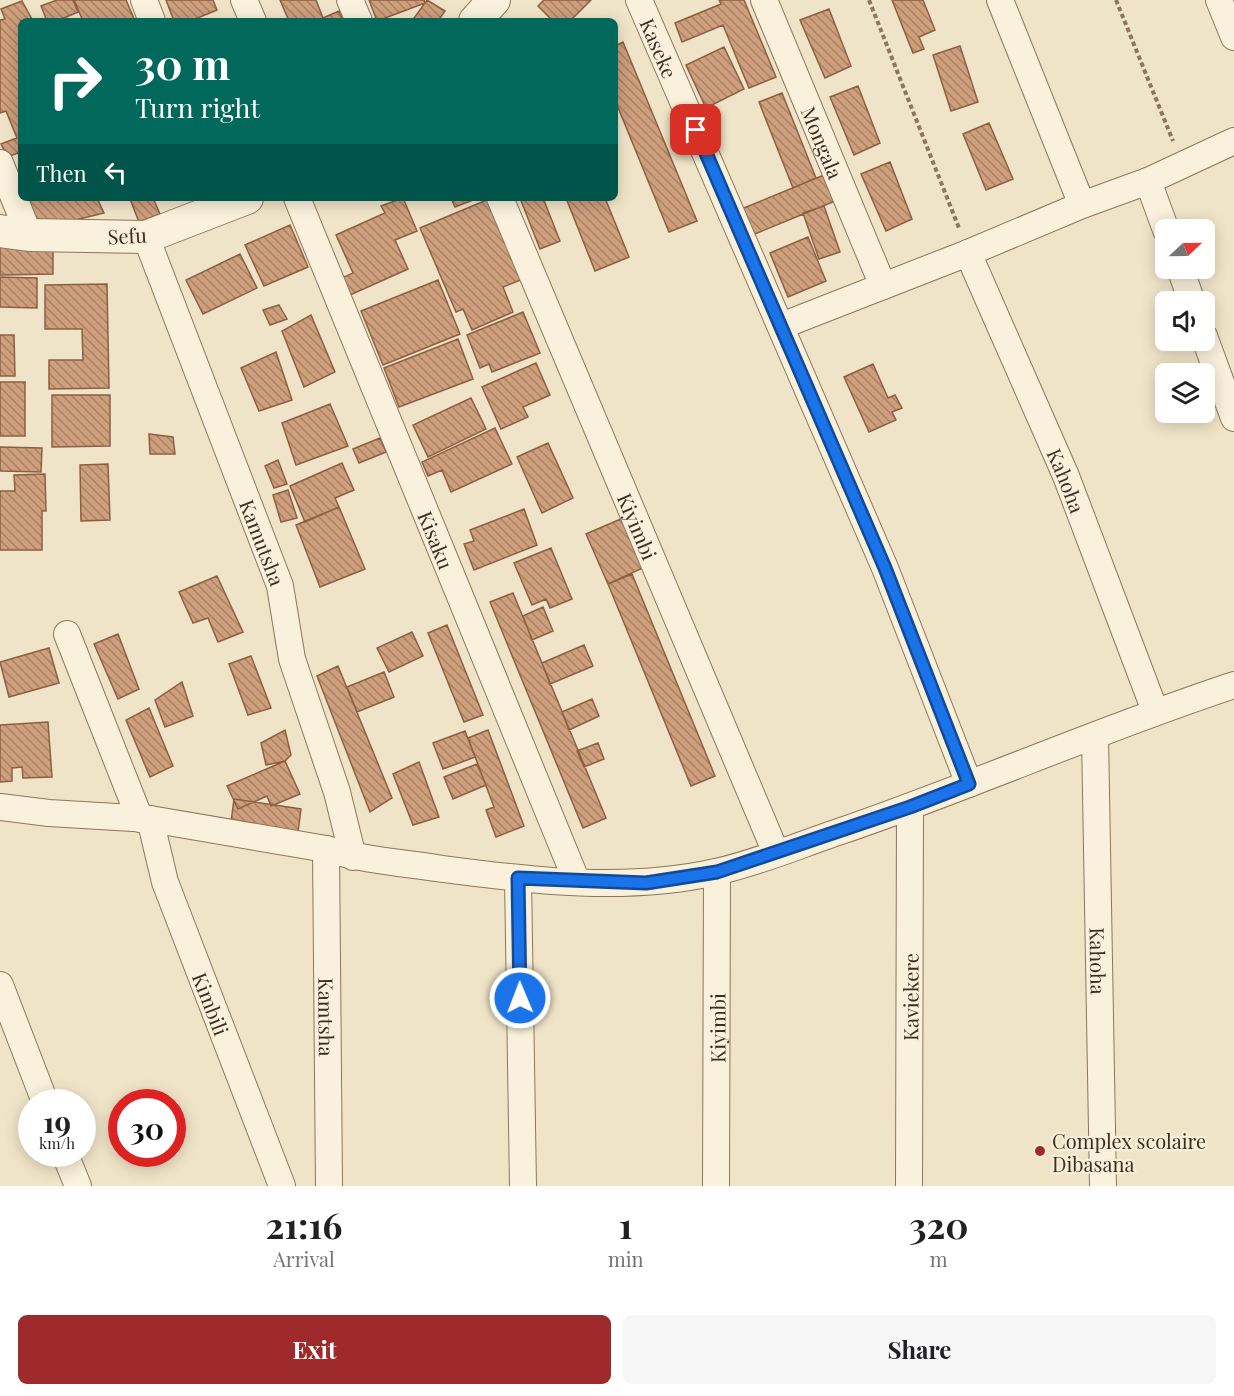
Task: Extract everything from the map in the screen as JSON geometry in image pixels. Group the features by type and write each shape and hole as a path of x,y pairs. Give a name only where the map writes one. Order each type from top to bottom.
{"street":[{"path":"144,0 151,18"},
{"path":"244,0 252,18"},
{"path":"350,0 358,18"},
{"path":"478,18 494,0"},
{"name":"Kaseke","path":"639,0 885,568 969,784"},
{"name":"Mongala","path":"764,0 883,286"},
{"path":"1000,0 1082,205"},
{"path":"1219,0 1234,37"},
{"path":"781,326 968,253 1082,205 1148,181 1234,141"},
{"path":"0,163 15,233"},
{"path":"1148,181 1162,219"},
{"name":"Sefu","path":"15,233 146,237 232,201"},
{"name":"Kisaku","path":"298,201 577,882"},
{"name":"Kiyimbi","path":"501,201 776,853"},
{"name":"Kamutsha","path":"146,237 280,586 292,659 337,792 353,857"},
{"name":"Kahoha","path":"968,253 1066,476 1155,711"},
{"path":"1209,351 1234,418"},
{"name":"Kimbili","path":"67,634 145,819 165,882 282,1186"},
{"path":"0,807 145,819 326,849 353,857 518,878 646,883 717,872 776,853 910,807 1155,711 1234,685"},
{"name":"Kahoha","path":"1095,736 1102,1186"},
{"name":"Kaviekere","path":"909,1186 910,807"},
{"name":"Kamtsha","path":"326,849 329,1186"},
{"name":"Kiyimbi","path":"716,1186 717,872"},
{"path":"518,878 523,1186"},
{"path":"0,985 40,1089"},
{"path":"70,1167 78,1186"}],"path":[{"path":"869,0 968,253"},
{"path":"1116,0 1183,165"}],"building":[{"path":"57,0 73,0 78,12 64,18 46,18 41,6"},
{"path":"74,0 126,0 134,18 82,18"},
{"path":"166,0 213,0 217,10 197,18 173,18"},
{"path":"280,0 316,0 323,18 288,18"},
{"path":"369,0 424,0 425,3 385,18 376,18"},
{"path":"427,0 445,11 440,18 414,18"},
{"path":"544,0 591,0 573,18 550,18 538,6"},
{"path":"719,0 744,0 776,77 749,88 723,25 682,42 675,23 721,4"},
{"path":"892,0 923,0 935,30 919,37 924,49 913,53"},
{"path":"22,1 31,18 18,18 18,153 7,157 1,144 17,138 6,111 0,113 0,20 5,19 1,9"},
{"path":"829,9 851,66 825,78 800,20"},
{"path":"339,11 342,18 323,18"},
{"path":"623,42 697,221 669,232 618,107 618,44"},
{"path":"960,46 978,102 951,111 933,55"},
{"path":"724,47 744,89 706,108 686,65"},
{"path":"858,86 880,143 854,155 830,97"},
{"path":"782,93 816,178 793,188 759,102"},
{"path":"989,123 1013,179 986,190 963,134"},
{"path":"890,162 912,219 886,231 861,174"},
{"path":"824,175 835,201 750,236 739,210"},
{"path":"22,201 98,201 104,213 34,230"},
{"path":"131,201 154,201 160,214 139,222"},
{"path":"395,201 404,201 417,231 395,240 408,269 350,295 342,278 353,273 336,235 385,213 381,206"},
{"path":"452,201 470,201 455,207"},
{"path":"484,201 490,201 523,279 503,287 513,312 472,330 463,309 456,312 420,228"},
{"path":"521,201 544,201 560,241 540,249"},
{"path":"567,201 606,201 629,257 595,271"},
{"path":"824,206 840,252 819,259 803,213"},
{"path":"290,225 308,267 264,286 245,245"},
{"path":"808,237 826,281 788,297 770,253"},
{"path":"53,244 53,274 0,275 0,245"},
{"path":"240,254 257,288 203,314 186,280"},
{"path":"0,277 37,278 37,308 0,307"},
{"path":"438,280 460,334 383,365 361,311"},
{"path":"107,284 109,388 49,389 49,360 83,360 82,329 45,329 45,285"},
{"path":"279,305 287,319 270,325 263,310"},
{"path":"523,312 540,353 492,372 489,364 480,368 467,335"},
{"path":"311,315 335,372 304,387 282,331"},
{"path":"0,335 14,335 15,376 0,376"},
{"path":"458,339 473,379 399,407 384,368"},
{"path":"276,352 292,400 259,411 241,368"},
{"path":"536,363 550,395 523,407 528,417 501,429 482,387"},
{"path":"873,364 888,398 895,395 902,408 892,412 896,420 869,432 844,377"},
{"path":"0,382 25,382 25,436 0,436"},
{"path":"52,395 110,395 110,446 52,447"},
{"path":"471,398 486,429 428,457 413,425"},
{"path":"330,404 348,446 296,465 282,423"},
{"path":"495,428 512,464 451,492 442,470 428,476 422,462"},
{"path":"149,434 173,437 175,454 150,454"},
{"path":"380,438 386,452 359,463 353,449"},
{"path":"548,443 573,498 542,513 517,457"},
{"path":"0,447 42,448 41,472 0,471"},
{"path":"278,460 287,484 274,488 265,466"},
{"path":"342,463 354,490 335,498 339,507 305,522 290,486"},
{"path":"108,464 110,520 81,521 80,465"},
{"path":"45,474 46,511 42,511 42,550 0,550 0,491 15,491 14,475"},
{"path":"288,490 297,518 281,522 273,495"},
{"path":"339,507 365,569 320,587 296,525"},
{"path":"524,509 537,545 474,570 464,544 474,541 470,530"},
{"path":"623,518 645,567 608,584 586,534"},
{"path":"551,548 572,599 550,608 546,599 532,605 514,563"},
{"path":"632,574 715,776 691,786 608,584"},
{"path":"217,576 243,632 218,642 208,618 193,623 179,592"},
{"path":"513,593 606,818 583,828 490,602"},
{"path":"543,607 553,631 532,640 523,616"},
{"path":"447,625 483,715 464,722 428,633"},
{"path":"412,632 423,656 389,672 377,648"},
{"path":"118,634 139,689 118,699 94,644"},
{"path":"584,645 593,666 550,684 542,663"},
{"path":"49,648 59,683 9,697 0,662"},
{"path":"251,656 271,708 248,715 229,664"},
{"path":"338,666 392,798 370,812 317,676"},
{"path":"384,672 394,697 357,712 347,687"},
{"path":"182,682 193,716 165,727 155,700"},
{"path":"592,699 599,716 569,730 562,712"},
{"path":"149,708 173,766 150,777 126,720"},
{"path":"48,722 52,777 23,778 22,767 12,768 12,781 0,782 0,725"},
{"path":"285,730 291,755 285,761 266,765 261,743"},
{"path":"488,730 524,826 496,837 486,810 494,807 468,738"},
{"path":"465,731 475,757 443,769 433,743"},
{"path":"598,743 604,759 584,767 577,751"},
{"path":"285,761 300,794 271,806 267,796 238,809 227,786"},
{"path":"419,762 439,817 413,825 393,774"},
{"path":"477,764 486,785 453,799 444,777"},
{"path":"234,799 301,809 298,832 231,822"}],"place":[{"name":"Complex scolaire Dibasana","path":"1040,1151"}],"route":[{"path":"520,998 518,878 646,883 717,872 910,807 969,784 885,568 696,130"}]}
